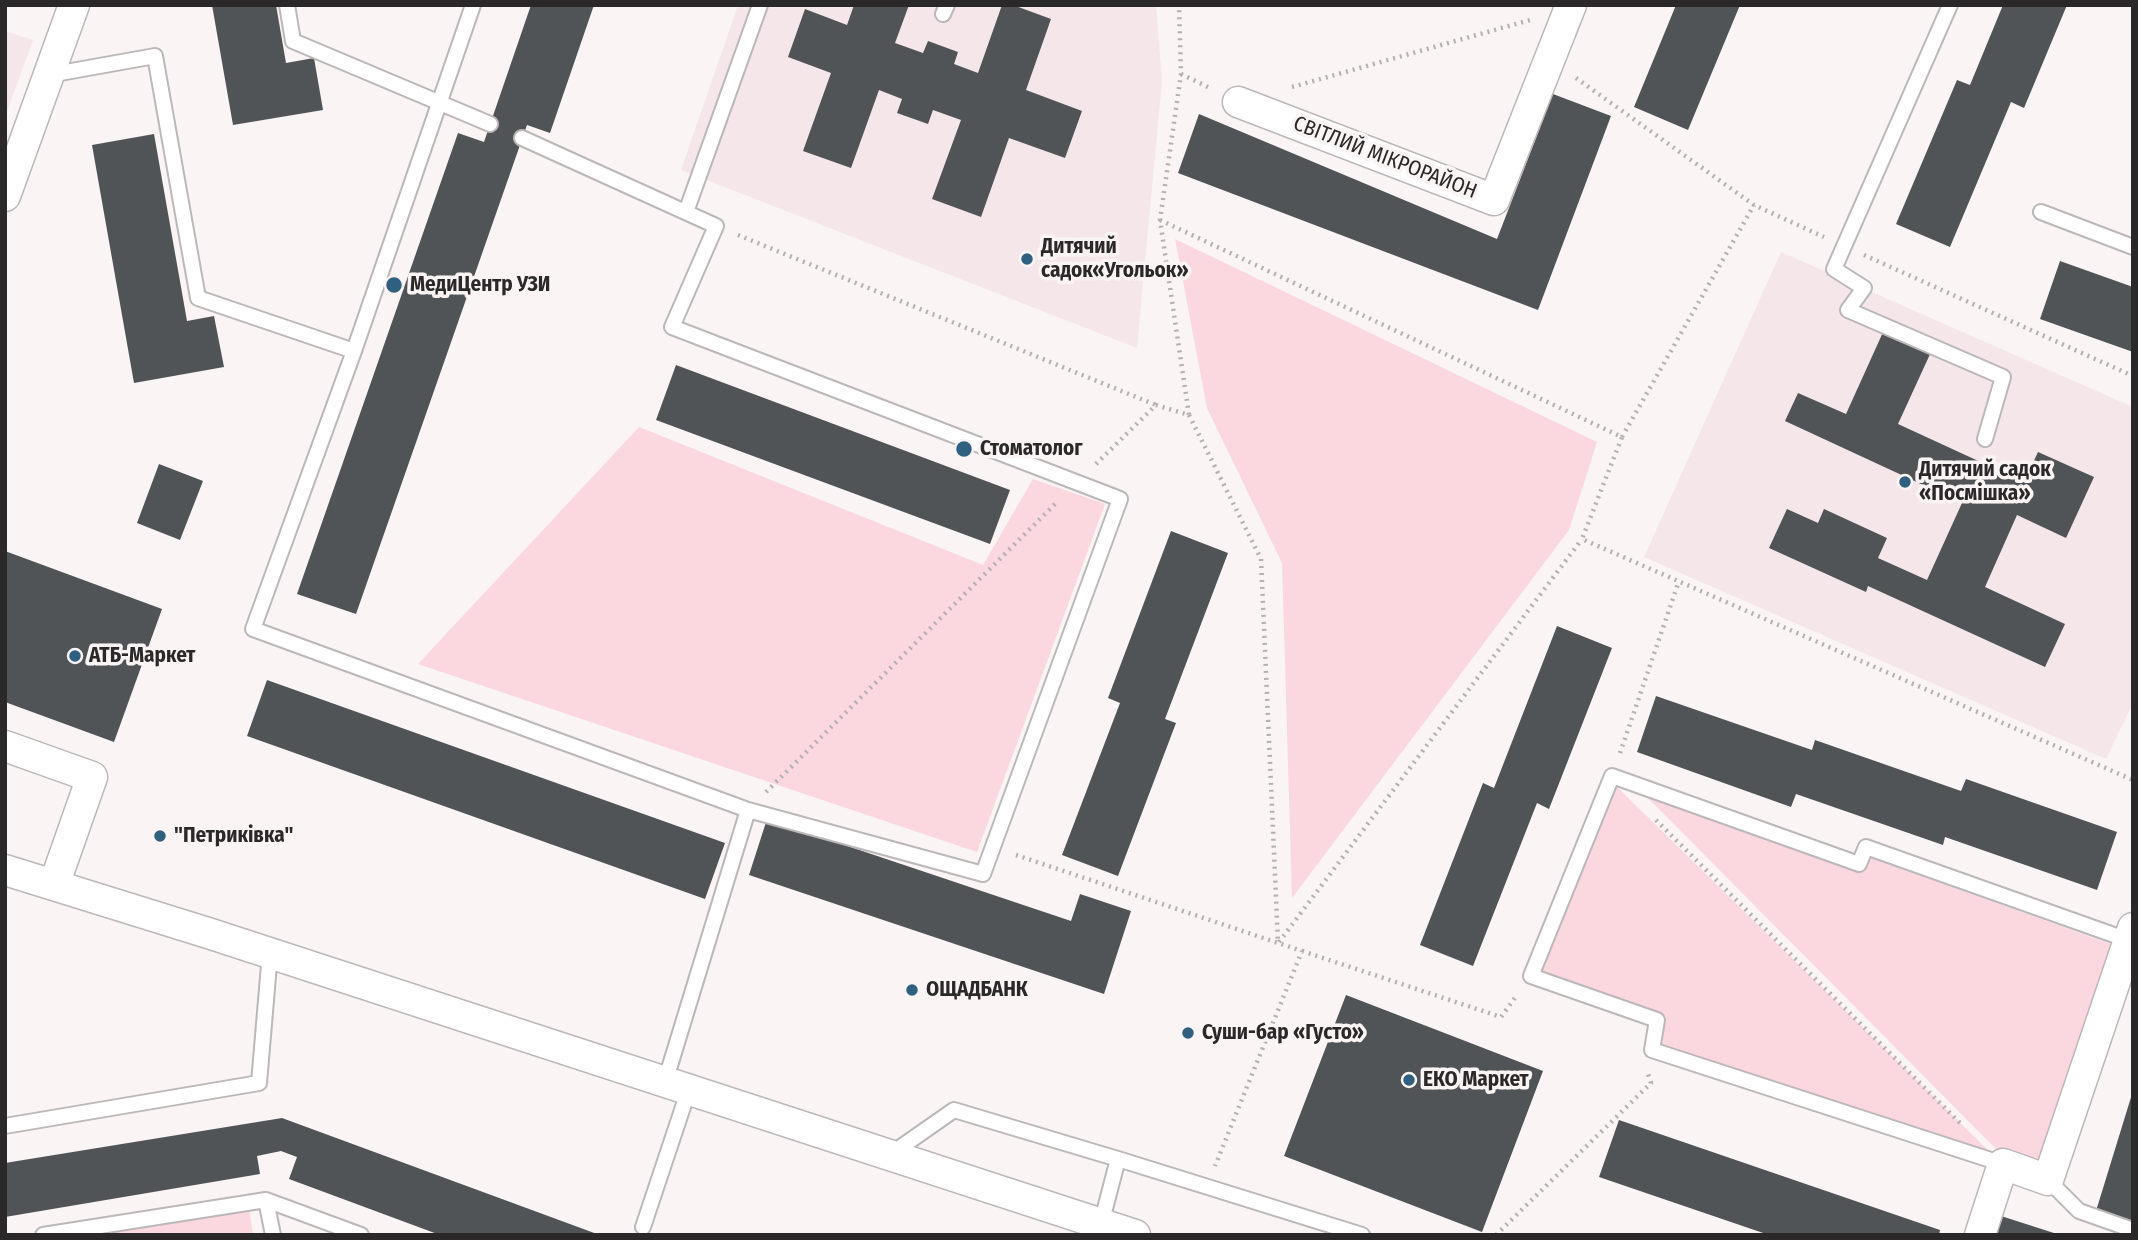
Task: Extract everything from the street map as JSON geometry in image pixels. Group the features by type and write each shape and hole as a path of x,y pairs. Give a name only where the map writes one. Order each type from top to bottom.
{"street":[{"path":"5,196 74,5"},
{"name":"СВІТЛИЙ МІКРОРАЙОН","path":"1238,102 1494,200 1570,7"},
{"path":"5,746 92,777 54,885"},
{"path":"5,870 271,953 1135,1235"},
{"path":"1980,1235 2003,1164 2048,1180 2130,934"}],"lane":[{"path":"287,5 293,41 490,124"},
{"path":"473,5 354,351 253,629 748,810 983,874 1120,499 672,327 716,226 522,138"},
{"path":"686,212 760,5"},
{"path":"1950,5 1834,269 1864,288 1848,310 2003,377 1985,439"},
{"path":"49,75 155,56 198,298 354,351"},
{"path":"2040,212 2133,247"},
{"path":"2003,1164 1652,1051 1657,1020 1531,976 1612,776 1859,864 1866,846 2130,934"},
{"path":"643,1227 748,810"},
{"path":"5,1126 259,1083 271,953"},
{"path":"890,1155 954,1110 1362,1235"},
{"path":"1101,1224 1118,1159"},
{"path":"2048,1180 2079,1211 2133,1230"},
{"path":"43,1235 266,1200 361,1235"},
{"path":"266,1200 272,1235"}],"path":[{"path":"1179,5 1181,74 1160,220 1189,415 1261,559 1278,943"},
{"path":"1291,88 1570,7"},
{"path":"1181,74 1238,102"},
{"path":"1278,943 1582,539 1622,437 1755,205"},
{"path":"1160,220 1622,437"},
{"path":"716,226 1156,405 1189,415"},
{"path":"748,810 1156,405"},
{"path":"1582,539 2133,780"},
{"path":"1612,776 1679,581"},
{"path":"1651,814 2003,1164"},
{"path":"993,847 1501,1017 1531,976"},
{"path":"1207,1187 1302,951"},
{"path":"1496,1235 1651,1083 1647,1071"}],"shaded area":[{"name":"Дитячий садок«Угольок»","path":"738,5 1156,5 1162,81 1137,348 681,170"},
{"path":"5,31 33,40 5,117"},
{"path":"1175,239 1597,442 1569,530 1292,898 1282,563 1207,408"},
{"name":"Дитячий садок «Посмішка»","path":"1781,252 2133,407 2133,703 2106,759 1644,557"},
{"path":"639,427 983,565 1033,479 1105,504 977,852 418,664"},
{"path":"1614,784 1991,1153 1658,1044 1666,1016 1535,977"},
{"path":"1634,784 1864,872 1868,857 2116,946 2038,1168 2002,1155"},
{"path":"249,1208 253,1235 85,1235"}],"building":[{"path":"212,5 276,5 286,63 314,58 323,110 233,125"},
{"path":"531,5 594,5 550,133 527,125 356,614 297,594 458,133 484,142"},
{"path":"854,5 909,5 895,43 923,53 928,41 958,52 954,64 978,73 1002,5 1013,5 1051,19 1026,90 1082,111 1065,158 1009,138 981,217 932,199 961,120 933,110 928,124 897,113 902,99 879,90 851,168 803,151 831,73 788,57 805,9 847,25"},
{"path":"1676,5 1740,5 1688,130 1634,107"},
{"path":"2003,5 2067,5 2024,108 2011,102 1950,247 1896,224 1957,80 1970,85"},
{"path":"1553,94 1611,116 1538,310 1178,173 1199,114 1497,239"},
{"path":"154,134 187,321 214,316 224,367 134,383 92,145"},
{"path":"2060,261 2133,287 2133,352 2040,319"},
{"path":"1884,330 1931,352 1898,424 2024,482 2038,452 2094,477 2066,538 2017,515 1985,587 2065,624 2045,667 1868,586 1866,592 1769,548 1787,509 1818,523 1824,509 1887,538 1878,558 1927,580 1962,503 1785,421 1798,393 1846,414"},
{"path":"676,365 1010,490 990,544 656,420"},
{"path":"159,464 203,481 180,540 137,523"},
{"path":"1171,531 1228,553 1165,719 1176,723 1118,876 1062,855 1120,703 1108,698"},
{"name":"АТБ-Маркет","path":"5,551 162,609 114,742 5,702"},
{"path":"1557,626 1612,648 1549,809 1537,803 1473,966 1420,945 1483,783 1494,788"},
{"path":"267,680 725,843 705,899 247,736"},
{"path":"1656,696 1812,750 1815,740 1961,791 1966,779 2117,832 2097,890 1945,837 1943,845 1796,794 1791,807 1637,752"},
{"path":"767,819 1071,921 1080,894 1131,911 1104,994 749,875"},
{"path":"1346,995 1543,1071 1482,1232 1284,1156"},
{"path":"2133,1094 2133,1222 2096,1211"},
{"path":"282,1118 597,1235 440,1235 289,1179 297,1157 281,1151 257,1156 260,1174 5,1217 5,1163"},
{"path":"1619,1120 1940,1230 1939,1235 1769,1235 1599,1177"},
{"path":"1998,1215 2057,1234 2057,1235 1992,1235"}],"place":[{"name":"Дитячий садок«Угольок»","path":"1027,259"},
{"name":"МедиЦентр УЗИ","path":"394,285"},
{"name":"Стоматолог","path":"964,449"},
{"name":"Дитячий садок «Посмішка»","path":"1905,482"},
{"name":"АТБ-Маркет","path":"75,656"},
{"name":"\"Петриківка\"","path":"160,836"},
{"name":"ОЩАДБАНК","path":"912,990"},
{"name":"Суши-бар «Густо»","path":"1188,1033"},
{"name":"ЕКО Маркет","path":"1409,1080"}]}
